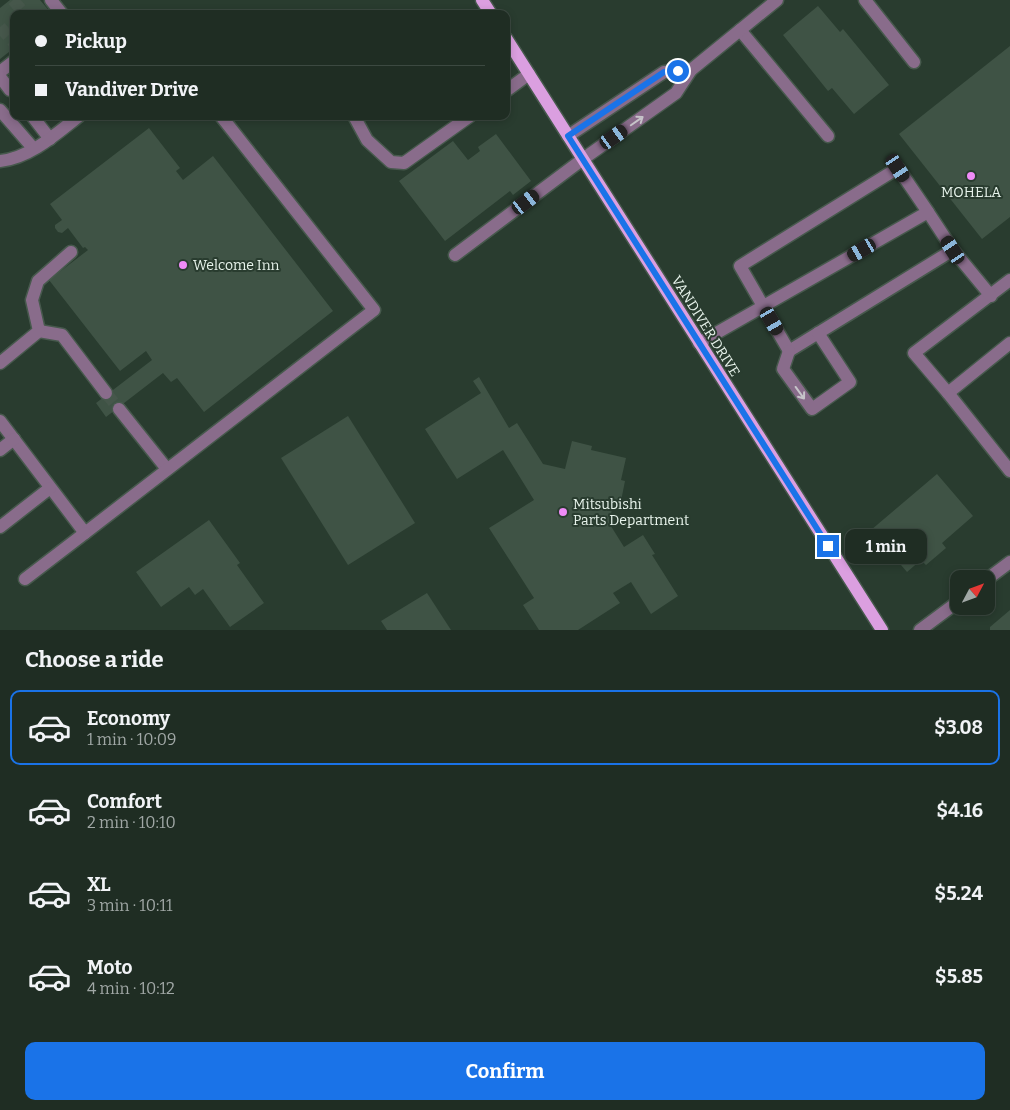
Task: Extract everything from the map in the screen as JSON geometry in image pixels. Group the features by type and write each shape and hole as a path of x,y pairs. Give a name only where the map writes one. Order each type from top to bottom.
{"main road":[{"name":"VANDIVER DRIVE","path":"510,44 882,630"}],"street":[{"path":"51,0 59,10"},
{"path":"455,255 583,159 676,93 691,70 777,0"},
{"path":"865,0 914,62"},
{"path":"740,30 828,136"},
{"path":"0,72 10,64"},
{"path":"568,136 664,72 691,70"},
{"path":"510,88 529,74"},
{"path":"0,77 10,90"},
{"path":"0,110 33,148"},
{"path":"35,120 50,139"},
{"path":"0,160 12,160 50,139 74,120"},
{"path":"25,579 374,310 225,120"},
{"path":"356,120 367,140 391,162 404,163 464,120"},
{"path":"789,350 740,266 898,168 953,250 990,296"},
{"path":"699,344 928,212"},
{"path":"818,333 850,382 812,409 783,369 789,350 953,250"},
{"path":"40,331 32,300 38,281 70,252"},
{"path":"1010,280 914,353 1010,471"},
{"path":"0,363 40,331 62,335 106,393"},
{"path":"948,394 1010,343"},
{"path":"119,409 167,469"},
{"path":"0,421 85,532"},
{"path":"0,450 14,439"},
{"path":"0,527 50,488"},
{"path":"995,573 1010,562"},
{"path":"920,630 950,608"}],"building":[{"path":"10,0 40,0 49,10 10,10 10,51 0,59 0,8"},
{"path":"818,6 840,32 843,29 889,85 854,114 832,88 828,91 783,35"},
{"name":"MOHELA","path":"1010,46 1010,217 982,239 899,134"},
{"name":"Welcome Inn","path":"149,128 180,168 176,171 183,180 213,156 333,311 204,412 177,378 171,382 163,373 106,417 96,403 152,360 146,351 120,371 49,280 88,250 85,247 83,248 68,228 62,233 58,232 55,225 62,220 50,204"},
{"path":"496,134 531,181 513,195 510,191 445,241 399,181 453,141 468,160 480,151 478,147"},
{"name":"Mitsubishi Parts Department","path":"479,377 509,428 517,423 543,464 565,469 572,441 592,446 591,450 626,458 621,480 625,481 621,501 614,500 609,523 624,547 643,535 655,554 652,555 678,596 651,614 631,582 613,593 620,603 578,630 539,630 523,605 534,598 489,528 534,500 503,450 457,479 425,429 481,393 473,381"},
{"path":"348,416 415,523 348,565 281,458"},
{"path":"937,474 973,516 942,543 946,548 926,565 921,560 907,572 871,530"},
{"path":"209,520 240,563 237,565 264,603 230,627 203,589 195,595 189,587 161,607 136,572"},
{"path":"427,593 451,630 387,630 381,621"},
{"path":"1010,610 1010,630 990,630 990,627"}],"tunnel":[{"path":"13,0 22,10"},
{"path":"0,27 10,38"},
{"path":"106,393 119,409"}],"place":[{"name":"MOHELA","path":"971,176"},
{"name":"Welcome Inn","path":"183,265"},
{"name":"Mitsubishi Parts Department","path":"563,512"}],"route":[{"path":"678,71 664,72 568,136 828,546"}]}
